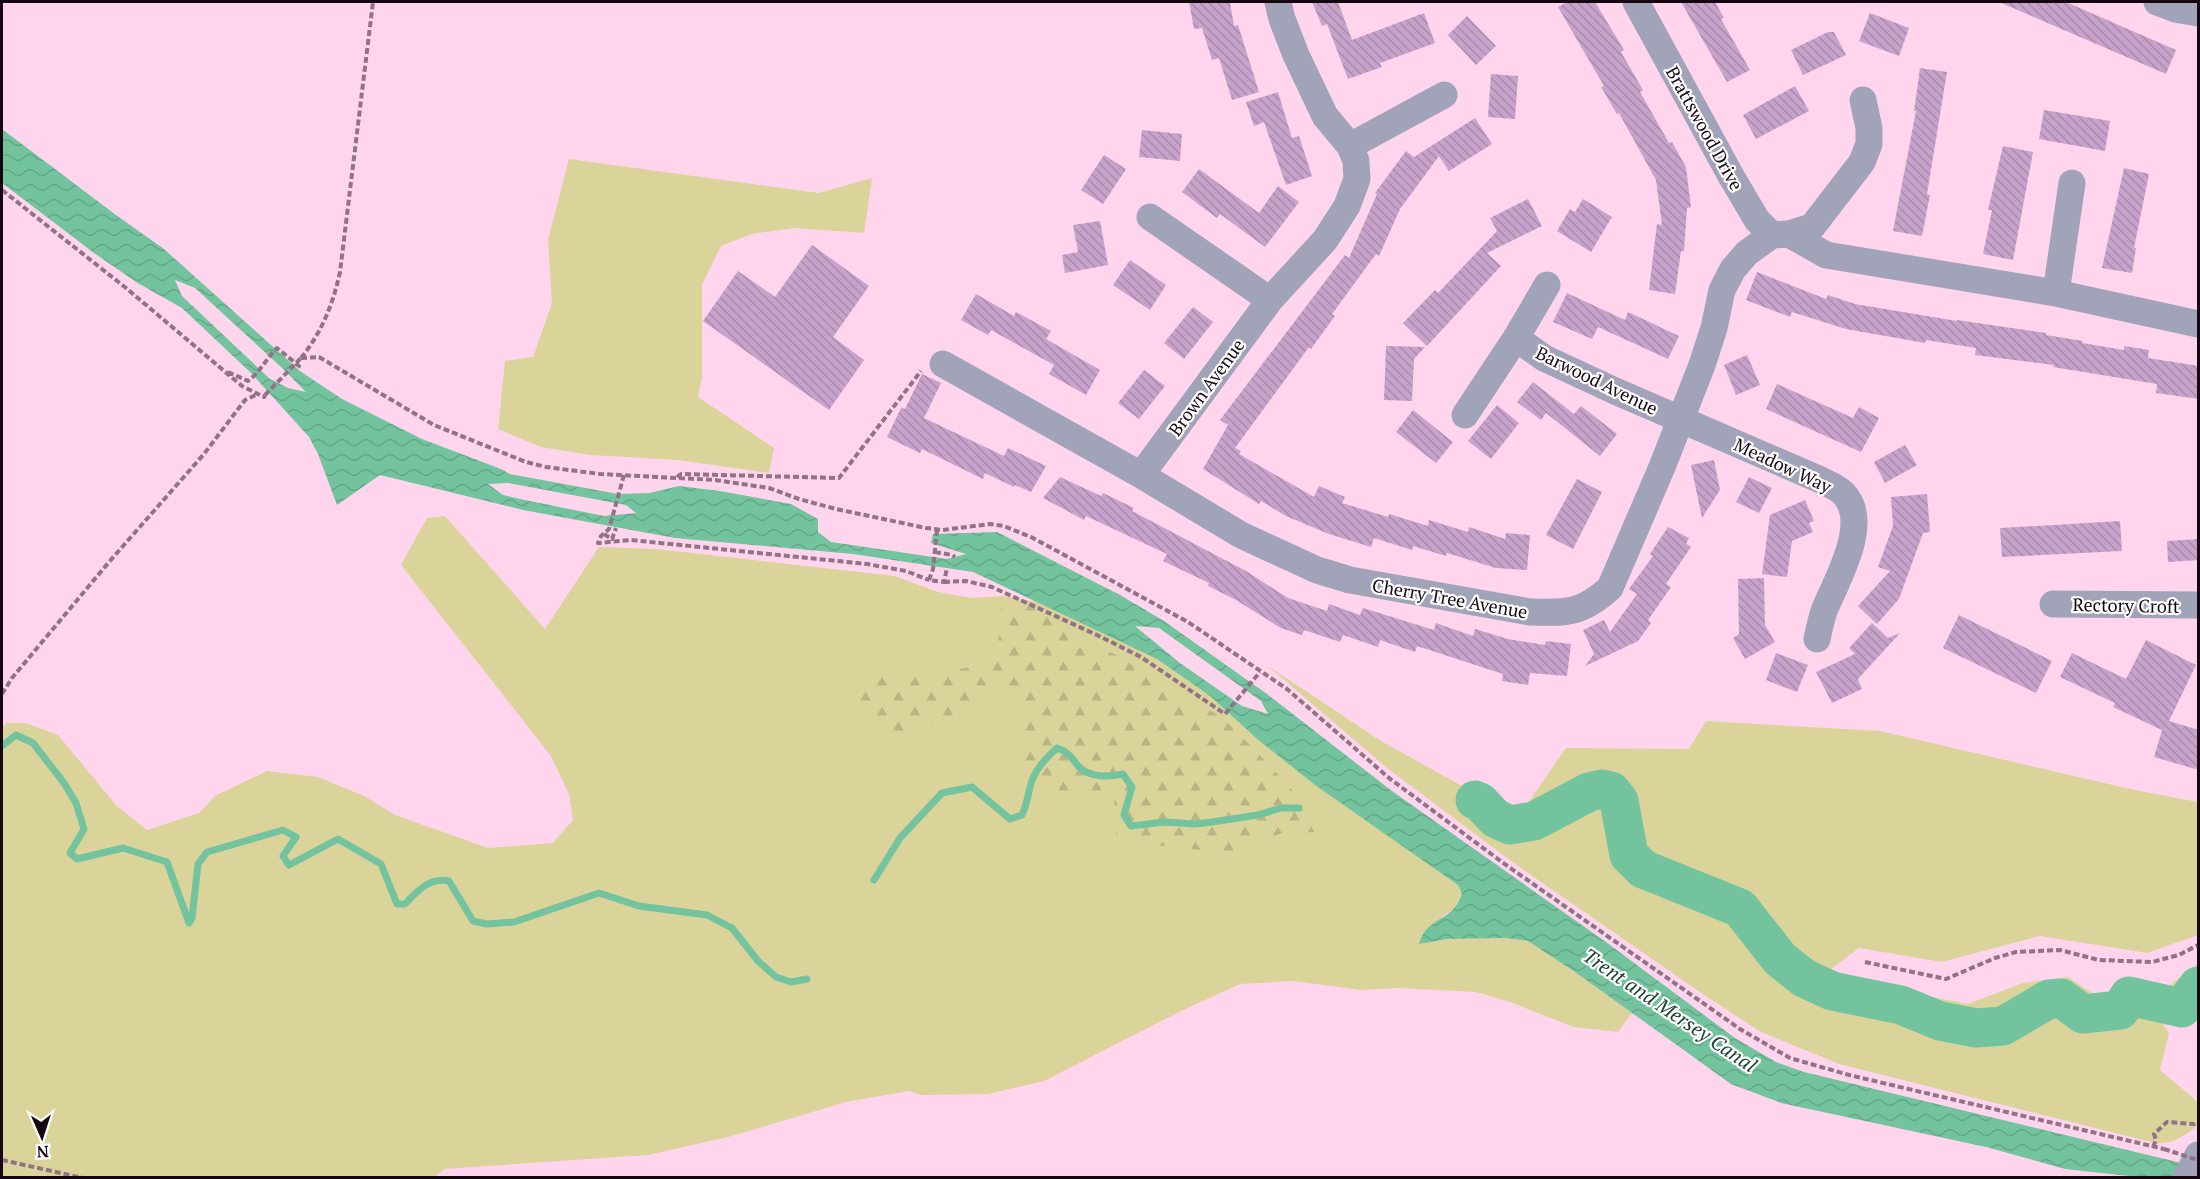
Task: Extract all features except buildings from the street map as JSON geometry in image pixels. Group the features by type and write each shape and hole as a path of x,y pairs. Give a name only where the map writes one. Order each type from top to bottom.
{"street":[{"name":"Brown Avenue","path":"1141,475 1270,300 1325,240 1347,206 1357,179 1356,161 1350,146 1325,116 1296,55 1278,2"},
{"name":"Brattswood Drive","path":"1636,2 1757,220 1780,235 1826,255 2056,293 2199,324"},
{"path":"2157,2 2175,9 2199,13"},
{"path":"1350,146 1444,95"},
{"path":"1780,235 1812,227 1862,162 1869,144 1863,100"},
{"path":"2056,293 2072,183"},
{"path":"1150,217 1270,300"},
{"name":"Cherry Tree Avenue","path":"943,364 1141,475 1241,535 1317,570 1350,580 1530,612 1559,613 1579,610 1595,601 1610,588 1662,467 1702,365 1714,328 1722,290 1733,269 1747,253 1780,235"},
{"name":"Barwood Avenue","path":"1465,415 1516,338 1546,285"},
{"name":"Barwood Avenue","path":"1516,338 1544,358 1680,418"},
{"name":"Meadow Way","path":"1680,418 1823,481 1843,493 1852,508 1854,526 1852,544 1823,614 1817,639"},
{"name":"Rectory Croft","path":"2053,604 2199,605"},
{"path":"2186,1178 2199,1157"}],"path":[{"path":"2,190 89,258 242,386 264,397 316,339 333,301 340,272 373,2"},
{"path":"225,371 248,381 277,348 298,366 296,369"},
{"path":"301,358 319,357 434,425 506,455 546,467 624,475 716,480 769,488 836,509 937,532 990,524 1004,526 1033,538 1188,622 1287,690 1389,778 1506,865 1740,1029 1790,1058 1849,1075 2199,1157"},
{"path":"676,478 681,474 839,478 919,372 943,364"},
{"path":"2,694 12,678 101,571 204,454 245,400 258,393"},
{"path":"624,475 609,529 598,543 640,541 867,564 906,571 928,580 966,581 1006,593 1141,657 1225,714 1260,672"},
{"path":"604,534 612,539 616,528"},
{"path":"928,580 933,568 937,532"},
{"path":"935,551 955,557"},
{"path":"944,582 947,568"},
{"path":"1865,962 1946,979 1995,958 2016,952 2060,950 2099,960 2152,962 2179,955 2199,945"},
{"path":"2152,1147 2156,1140 2154,1134 2167,1122 2194,1124 2199,1122"},
{"path":"2,1160 83,1178"}],"green space":[{"path":"569,159 819,193 872,178 864,233 795,228 752,234 721,246 702,285 702,377 698,397 774,448 769,473 678,460 590,455 541,447 498,429 505,361 533,357 552,303 548,240"},
{"path":"445,516 545,629 599,547 657,549 895,576 938,592 973,598 1001,596 1038,602 1157,659 1210,696 1256,738 1458,885 1462,894 1455,908 1443,916 1419,943 1447,939 1506,938 1528,941 1632,1013 1618,1032 1573,1027 1510,1002 1476,992 1397,988 1361,990 1293,981 1240,984 1177,1013 1044,1081 988,1094 922,1095 909,1091 846,1102 732,1136 648,1155 444,1169 434,1178 2,1177 2,727 7,723 26,723 58,735 116,805 147,830 199,813 215,796 267,771 318,777 364,796 395,815 488,848 553,843 573,820 569,794 551,756 401,565 427,518"},
{"path":"1001,596 1038,602 1066,629 1120,657 1159,683 1219,715 1290,787 1322,832 1281,833 1236,854 1135,843 1116,834 1114,795 1082,791 1049,794 1017,752 1026,721 1017,694 995,690 947,719 886,735 855,707 855,684 876,675 924,675 987,663 1000,631"},
{"path":"1268,666 1381,741 1518,817 1566,748 1689,749 1706,721 1880,731 2130,789 2198,802 2198,935 2147,953 2040,936 1942,962 1859,948 1831,969 1891,989 1968,1004 2023,983 2068,977 2095,995 2153,984 2165,989 2198,964 2198,983 2193,998 2179,1008 2166,1009 2156,1014 2169,1033 2160,1070 2198,1102 2198,1125 2173,1141 2155,1143 1839,1064 1761,1032 1515,864 1387,768"}],"water":[{"name":"Trent and Mersey Canal","path":"2,129 164,249 300,371 342,399 422,439 510,474 618,494 649,493 679,486 791,504 818,519 818,532 831,542 947,559 966,554 931,543 933,534 997,532 1120,595 1164,621 1267,694 1392,791 1606,942 1735,1038 1776,1062 1804,1072 2198,1167 2198,1177 2138,1177 2065,1169 1986,1147 1781,1103 1731,1084 1528,941 1506,938 1447,939 1419,944 1426,930 1451,912 1457,904 1462,894 1458,885 1315,785 1256,738 1210,696 1157,659 973,572 853,554 675,538 523,510 380,475 337,505 318,454 309,437 251,373 182,308 136,282 94,253 2,183","holes":["175,280 195,288 306,392 288,388 270,379 182,296","508,483 626,505 636,513 604,516 503,495 488,484","1135,626 1159,628 1261,701 1268,714 1242,706 1180,663"]}],"waterway":[{"path":"2,746 16,735 33,743 64,783 76,803 84,829 70,853 77,859 123,848 167,862 189,923 192,918 198,864 207,852 283,830 296,837 283,856 289,865 338,839 381,864 397,904 405,904 430,883 449,881 473,921 487,924 514,922 599,893 639,906 707,915 732,928 758,961 776,977 791,982 807,979"},
{"path":"874,880 900,838 942,793 972,787 1010,819 1022,815 1035,774 1057,748 1067,753 1078,766 1093,775 1123,774 1132,787 1124,815 1131,826 1165,822 1195,824 1258,815 1281,808 1299,808"},
{"path":"1475,800 1480,802 1495,818 1510,825 1534,821 1589,792 1602,789 1611,791 1619,801 1629,855 1643,869 1740,908 1780,959 1804,978 1832,991 1901,1005 1940,1021 1976,1028 2003,1026 2049,999 2061,998 2083,1014 2120,1010 2129,996 2182,1008 2198,986"}]}
